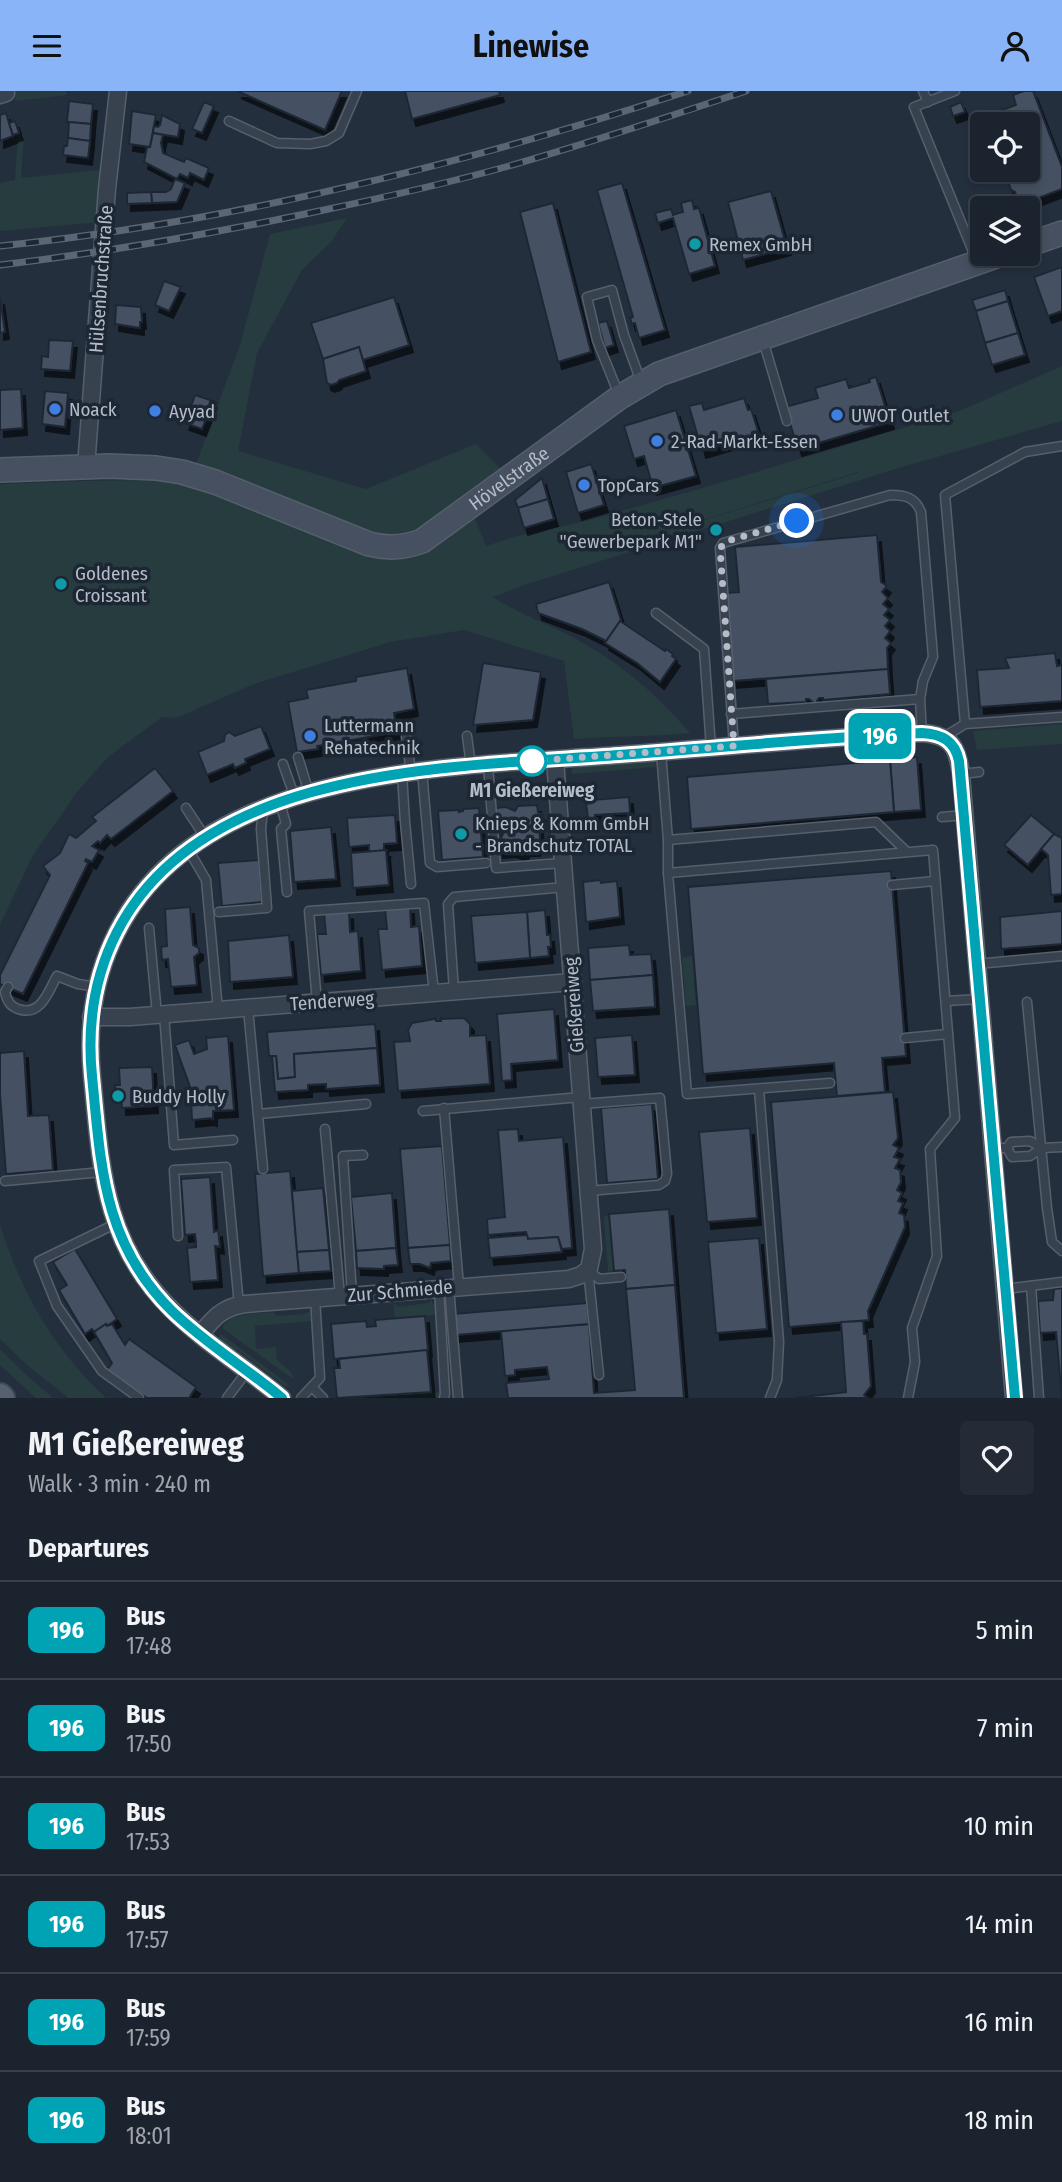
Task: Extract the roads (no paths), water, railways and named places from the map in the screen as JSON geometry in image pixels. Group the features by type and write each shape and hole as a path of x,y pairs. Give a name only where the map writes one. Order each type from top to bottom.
{"main road":[{"path":"1040,241 1062,233"},
{"name":"Hövelstraße","path":"0,470 156,468 194,475 369,544 389,548 404,546 422,541 620,397 659,374 970,264"}],"street":[{"path":"0,95 6,93 5,91"},
{"name":"Hülsenbruchstraße","path":"86,467 107,189 118,91"},
{"path":"282,1398 200,1335 153,1290 127,1250 115,1224 102,1172 91,1067 92,1017 100,972 109,948 131,907 160,874 205,837 242,817 295,798 377,777 488,765 734,746 933,735 957,752 961,774 980,999 1000,1147 1005,1289 1014,1398"},
{"name":"Gießereiweg","path":"555,760 593,1249 588,1270"},
{"name":"Tenderweg","path":"92,1017 160,1015 573,982"},
{"name":"Zur Schmiede","path":"200,1335 215,1316 239,1305 569,1279 588,1270"}],"lane":[{"path":"229,121 277,143 310,144 326,141 339,133 357,91"},
{"path":"923,91 928,101"},
{"path":"955,91 914,107 970,245"},
{"path":"620,397 597,340 587,297 612,290 641,383"},
{"path":"762,338 787,421"},
{"path":"965,724 945,495 1025,452 1062,446"},
{"path":"734,746 720,548 723,544 890,495 913,499 921,512 933,657 923,681 920,699 933,735 965,724 1062,717"},
{"path":"656,613 704,649 711,748"},
{"path":"731,714 920,699"},
{"path":"467,736 471,767"},
{"path":"406,737 430,863 437,867 486,863"},
{"path":"661,752 668,873 687,1094 830,1083"},
{"path":"287,892 281,829 286,824 295,798 298,757"},
{"path":"282,764 295,798"},
{"path":"488,765 495,868 563,863"},
{"path":"411,884 405,822 412,772"},
{"path":"961,774 979,772"},
{"path":"186,808 205,837"},
{"path":"219,912 267,908 261,829 263,810"},
{"path":"942,817 964,814"},
{"path":"668,840 876,822 907,852"},
{"path":"188,849 206,880 218,1010"},
{"path":"668,873 933,850 955,1118 930,1149 937,1256 912,1328 915,1362 908,1398"},
{"path":"892,885 935,881"},
{"path":"454,991 447,904 454,897 565,887"},
{"path":"317,1002 309,911 424,903 433,993"},
{"path":"149,928 174,1145 233,1140"},
{"path":"977,964 1062,957"},
{"path":"8,987 5,992 11,1006 24,1011 38,1008 57,976 97,988"},
{"path":"946,1001 980,999"},
{"path":"1027,1002 1052,1242 1062,1251"},
{"path":"248,1008 263,1169"},
{"path":"905,1038 948,1034"},
{"path":"759,1089 779,1342 777,1380 770,1398"},
{"path":"423,1111 582,1100 660,1098 667,1174 665,1181 659,1185 588,1191"},
{"path":"258,1114 366,1104"},
{"path":"444,1108 449,1287 458,1398"},
{"path":"325,1129 346,1296"},
{"path":"1042,1148 1030,1141 1012,1142 1000,1147 1012,1157 1030,1156 1042,1148 1062,1147"},
{"path":"346,1296 343,1156 363,1155"},
{"path":"178,1236 174,1170 226,1167 239,1305"},
{"path":"5,1181 102,1172"},
{"path":"115,1224 39,1261 58,1306 102,1371 139,1398"},
{"path":"588,1270 599,1279 621,1277"},
{"path":"588,1270 599,1375"},
{"path":"1005,1289 1062,1282"},
{"path":"1031,1286 1039,1398"},
{"path":"444,1398 449,1287"},
{"path":"301,1398 320,1378 315,1298"},
{"path":"228,1398 248,1370"},
{"path":"312,1387 323,1398"}],"railway":[{"path":"0,246 175,222 348,187 519,143 688,91"},
{"path":"0,265 203,234 417,189 539,157 746,91"}],"place":[{"name":"Remex GmbH","path":"695,244"},
{"name":"Noack","path":"55,409"},
{"name":"Ayyad","path":"155,411"},
{"name":"UWOT Outlet","path":"837,415"},
{"name":"2-Rad-Markt-Essen","path":"657,441"},
{"name":"TopCars","path":"584,485"},
{"name":"Beton-Stele \"Gewerbepark M1\"","path":"716,530"},
{"name":"Goldenes Croissant","path":"61,584"},
{"name":"Luttermann Rehatechnik","path":"310,736"},
{"name":"M1 Gießereiweg","path":"532,761"},
{"name":"Knieps & Komm GmbH - Brandschutz TOTAL","path":"461,834"},
{"name":"Buddy Holly","path":"118,1096"}]}
